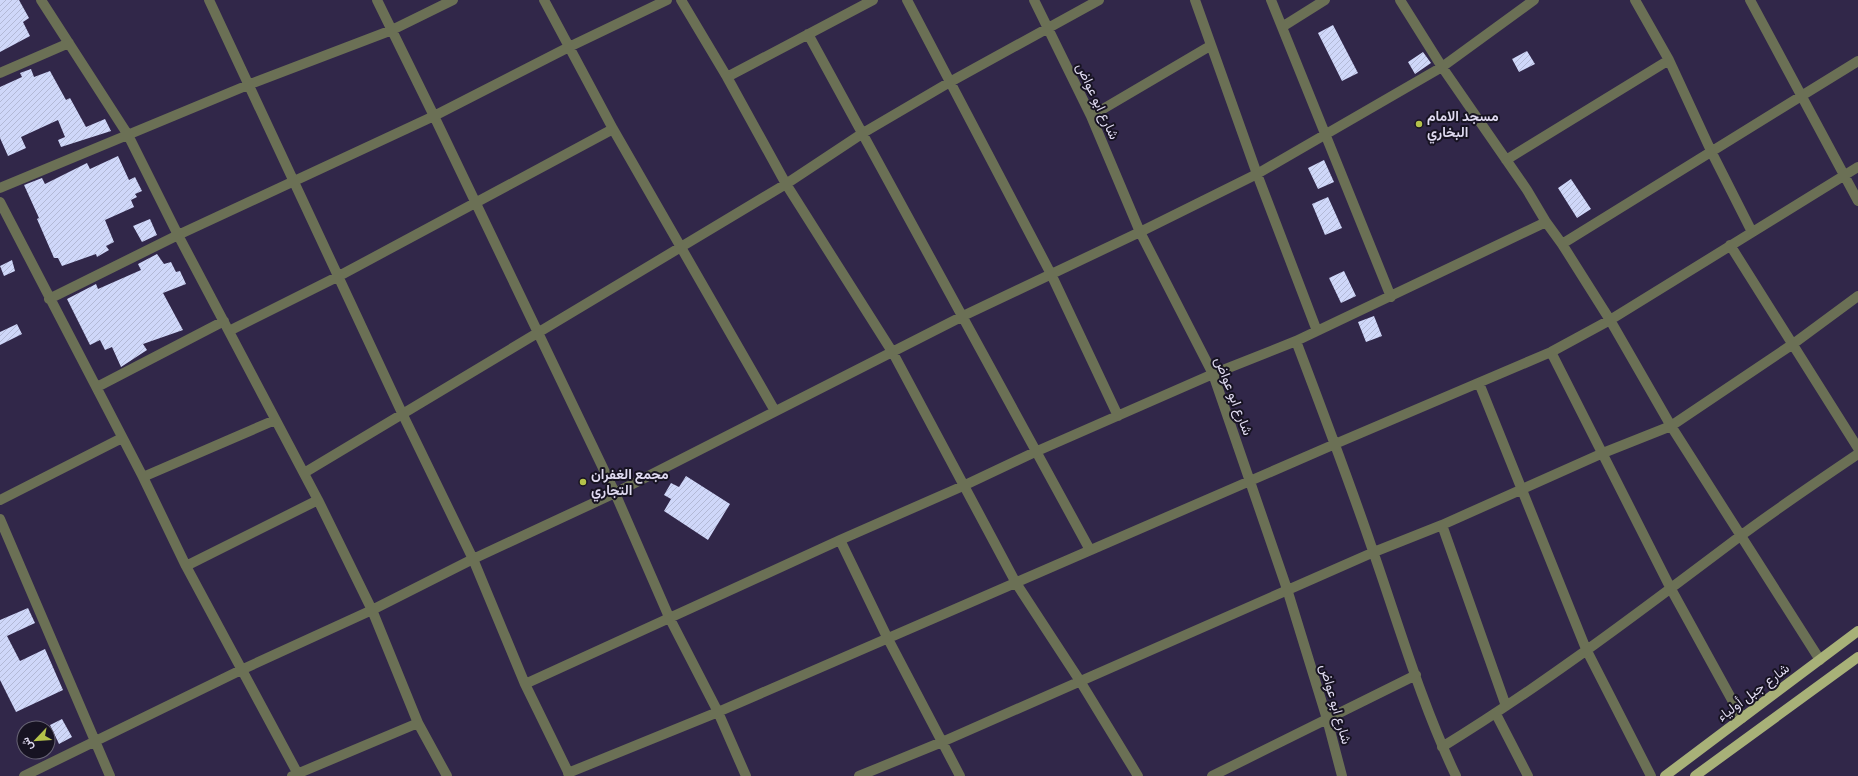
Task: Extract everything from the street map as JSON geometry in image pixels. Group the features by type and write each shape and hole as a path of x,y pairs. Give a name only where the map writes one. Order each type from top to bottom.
{"main road":[{"name":"شارع جبل أولياء","path":"1665,776 1858,631"},
{"path":"1695,776 1858,656"}],"street":[{"path":"41,0 128,135 274,420 318,500 372,610 418,723 446,776"},
{"path":"209,0 402,413 474,559 525,684 569,774 718,712 887,637 1016,583 1551,352 1610,320 1858,167"},
{"path":"377,0 615,493 669,617 718,712 746,776"},
{"path":"0,188 248,85 392,30 453,0"},
{"path":"544,0 613,129 775,411"},
{"path":"49,299 178,235 434,116 569,47 668,0"},
{"path":"681,0 727,77 786,184 893,353 1016,583 1080,680 1138,776"},
{"path":"727,77 873,0"},
{"path":"907,0 1051,274 1118,416"},
{"name":"شارع ابو عواض","path":"1034,0 1091,116 1140,232 1214,374 1287,589 1327,719 1342,776"},
{"path":"304,473 402,413 538,334 681,248 786,184 863,133 950,82 1099,0"},
{"path":"1195,0 1210,46 1257,174 1317,331"},
{"path":"1271,0 1391,297"},
{"path":"1282,26 1325,0"},
{"path":"1400,0 1442,68 1527,190 1546,222 1562,244 1610,320 1671,426 1820,660"},
{"path":"24,776 241,670 372,610 474,559 615,493 775,411 893,353 963,316 1140,232 1257,174 1442,68 1534,0"},
{"path":"1635,0 1669,60 1712,153 1752,232"},
{"path":"1754,1 1844,177 1858,201"},
{"path":"808,34 963,316 1035,452 1090,550"},
{"path":"0,73 69,43"},
{"path":"1091,116 1210,46"},
{"path":"1506,160 1669,60"},
{"path":"1562,244 1712,153 1858,61"},
{"path":"229,331 339,276 613,129"},
{"path":"0,202 49,299 143,476 186,566 296,775 418,723"},
{"path":"525,684 669,617 963,486 1035,452 1214,374 1296,341 1546,222"},
{"path":"1730,245 1858,448"},
{"path":"859,776 942,742 1287,589 1442,525 1603,453 1671,426 1793,344 1858,296"},
{"path":"97,387 224,321"},
{"path":"1296,341 1374,552 1442,747 1456,776"},
{"path":"1551,352 1671,589 1742,718"},
{"path":"1479,383 1586,649 1651,776"},
{"path":"143,476 274,420"},
{"path":"0,500 122,438"},
{"path":"1442,747 1496,714 1671,589 1740,536 1858,454"},
{"path":"186,566 318,500"},
{"path":"0,519 110,776"},
{"path":"1442,525 1506,706"},
{"path":"840,540 887,637 960,776"},
{"path":"1212,776 1416,675"},
{"path":"1496,714 1528,776"}],"building":[{"path":"0,0 19,0 29,18 23,22 30,36 0,52"},
{"path":"1333,25 1358,73 1342,81 1318,33"},
{"path":"1527,51 1535,64 1519,72 1512,59"},
{"path":"1423,52 1431,63 1415,74 1408,62"},
{"path":"31,69 34,77 50,71 66,100 70,98 86,127 105,119 111,131 61,147 58,140 65,137 58,120 21,137 26,148 8,156 0,138 0,87 22,77 20,73"},
{"path":"118,156 129,180 135,177 142,191 135,194 137,197 131,200 134,207 105,220 114,242 106,246 109,250 97,257 96,254 62,266 58,258 54,258 37,219 39,218 24,185 42,178 45,184 87,163 90,169"},
{"path":"1324,160 1334,182 1318,189 1308,168"},
{"path":"1571,179 1591,209 1577,218 1558,188"},
{"path":"1328,197 1342,228 1325,235 1312,204"},
{"path":"150,219 157,235 142,242 133,226"},
{"path":"157,254 164,264 171,262 176,272 180,271 186,284 163,293 183,330 143,344 147,350 121,367 112,347 105,350 100,340 90,345 67,299 96,284 98,289 141,270 138,264"},
{"path":"12,260 15,271 4,276 0,266"},
{"path":"1344,271 1356,296 1341,303 1329,278"},
{"path":"1374,316 1382,336 1366,342 1358,322"},
{"path":"17,324 22,334 0,345 0,332"},
{"path":"686,476 730,504 708,540 664,511 671,499 664,495 671,483 679,487"},
{"path":"28,608 35,623 7,636 20,661 45,649 63,690 16,712 0,680 0,620"},
{"path":"62,719 72,737 59,744 56,738 56,722"}],"place":[{"name":"مسجد الامام البخاري","path":"1419,124"},
{"name":"مجمع الغفران التجاري","path":"583,482"}]}
